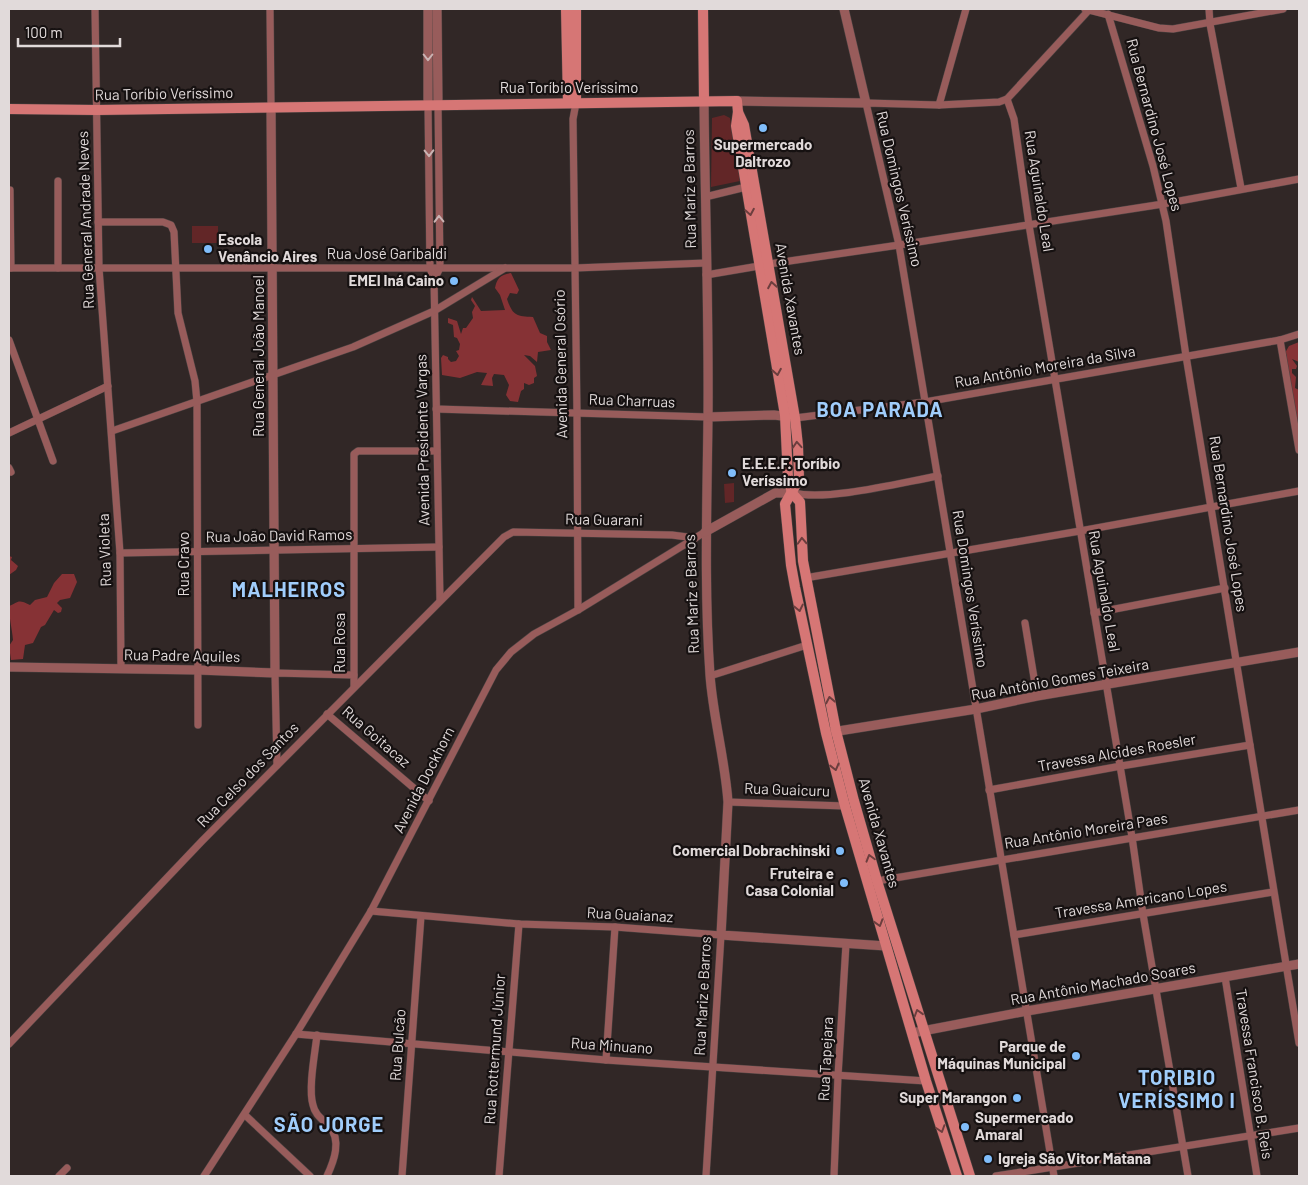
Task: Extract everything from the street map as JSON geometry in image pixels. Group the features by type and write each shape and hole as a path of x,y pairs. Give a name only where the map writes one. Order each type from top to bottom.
{"main road":[{"name":"Avenida General Osório","path":"566,9 571,38 572,103"},
{"name":"Avenida General Osório","path":"571,38 576,9"},
{"name":"Rua Mariz e Barros","path":"704,9 704,101"},
{"name":"Rua Toríbio Veríssimo","path":"9,109 97,110 271,106 737,101"},
{"name":"Avenida Xavantes","path":"737,101 736,126 746,187 764,265"},
{"name":"Avenida Xavantes","path":"738,112 744,125 764,265 790,417 788,478 792,492 800,502 803,562 844,806 926,1081 957,1176"},
{"path":"786,504 792,492"},
{"name":"Avenida Xavantes","path":"786,504 791,565 807,645 831,732 970,1176"}],"street":[{"name":"Rua General Andrade Neves","path":"96,9 99,268 112,431"},
{"name":"Rua General João Manoel","path":"270,9 275,673"},
{"name":"Avenida Presidente Vargas","path":"428,9 440,268 434,280"},
{"name":"Avenida Presidente Vargas","path":"437,9 430,268 434,280 440,600"},
{"name":"Rua Domingos Veríssimo","path":"844,9 899,245 1054,1176"},
{"path":"939,105 966,9"},
{"path":"1006,99 1087,9 1159,28 1173,29 1210,24 1283,9"},
{"path":"1209,9 1210,24 1241,188"},
{"name":"Rua Bernardino José Lopes","path":"1108,14 1163,204 1186,356 1299,1043"},
{"name":"Rua Toríbio Veríssimo","path":"737,101 939,105 991,104 1006,99"},
{"name":"Rua Aguinaldo Leal","path":"1006,99 1014,118 1080,531 1121,766 1143,914 1188,1176"},
{"name":"Rua Mariz e Barros","path":"704,101 708,417 705,532 710,676 716,724 727,781 728,802 714,1066 706,1176"},
{"name":"Avenida General Osório","path":"572,103 578,610"},
{"path":"706,275 1163,204 1299,178"},
{"path":"58,181 58,268"},
{"path":"705,197 746,187"},
{"path":"10,190 10,268"},
{"name":"Rua Cravo","path":"98,222 163,222 170,226 174,232 178,313 195,381 197,402 198,725"},
{"name":"Rua José Garibaldi","path":"10,268 575,268 706,263"},
{"path":"112,431 353,347 434,311 507,267"},
{"name":"Rua Antônio Moreira da Silva","path":"790,417 925,402 1280,340 1299,334"},
{"path":"9,340 53,461"},
{"path":"1280,340 1299,450"},
{"path":"9,433 108,386"},
{"name":"Rua Charruas","path":"436,409 708,417"},
{"path":"708,417 790,417"},
{"name":"Rua Violeta","path":"112,431 120,553 121,669"},
{"name":"Rua Rosa","path":"354,687 354,454 358,451 437,451"},
{"path":"792,492 803,495 844,492 938,476"},
{"path":"806,578 1299,491"},
{"name":"Avenida Dockhorn","path":"204,1176 245,1115 372,911 496,670 511,652 534,634 578,610 767,496 775,493 792,492"},
{"path":"767,496 776,498 786,504"},
{"name":"Rua Guarani","path":"514,532 672,535 695,538"},
{"name":"Rua Celso dos Santos","path":"9,1044 327,714 504,537 514,532"},
{"name":"Rua João David Ramos","path":"120,553 439,547"},
{"path":"1094,613 1224,588"},
{"path":"1025,623 1037,696"},
{"path":"710,676 807,645"},
{"name":"Rua Antônio Gomes Teixeira","path":"831,732 1299,652"},
{"name":"Rua Padre Aquiles","path":"9,667 354,675"},
{"path":"275,673 277,765"},
{"name":"Rua Goitacaz","path":"327,714 429,801"},
{"name":"Travessa Alcides Roesler","path":"989,790 1250,745"},
{"name":"Rua Guaicuru","path":"728,802 844,806"},
{"name":"Rua Antônio Moreira Paes","path":"877,881 1299,810"},
{"name":"Travessa Americano Lopes","path":"1014,935 1273,892"},
{"name":"Rua Guaianaz","path":"372,911 519,924 615,928 886,946"},
{"name":"Rua Bulcão","path":"402,1176 421,916"},
{"name":"Rua Rottermund Júnior","path":"499,1176 519,924"},
{"path":"606,1060 615,928"},
{"name":"Rua Tapejara","path":"834,1176 846,944"},
{"name":"Rua Antônio Machado Soares","path":"912,1033 1299,964"},
{"name":"Travessa Francisco B. Reis","path":"1225,977 1257,1176"},
{"name":"Rua Minuano","path":"296,1034 412,1042 606,1060 926,1081"},
{"path":"317,1035 312,1104 318,1116 335,1134 338,1142 326,1176"},
{"path":"245,1115 310,1176"},
{"path":"996,1176 1299,1128"},
{"path":"59,1176 68,1168"}],"shaded area":[{"path":"724,115 730,118 740,181 711,187 712,118"},
{"path":"192,226 218,226 218,243 192,243"},
{"path":"511,273 519,290 517,294 510,293 507,299 511,309 516,314 533,317 540,333 547,336 547,342 551,350 538,352 537,362 530,356 524,355 535,366 537,376 534,378 534,383 529,385 524,383 524,389 521,391 518,402 510,401 506,395 509,385 504,375 494,374 492,378 493,386 481,385 487,373 477,372 460,378 442,375 441,358 443,355 448,357 451,362 456,361 459,356 456,351 459,350 460,344 457,338 454,337 453,325 448,323 448,318 457,321 461,334 463,328 466,328 473,318 472,312 475,306 471,300 472,297 481,311 505,310 500,295 495,288 500,278"},
{"path":"1299,342 1299,362 1292,359 1297,366 1296,369 1292,369 1292,373 1296,377 1295,388 1299,390 1299,436 1285,353 1289,346"},
{"path":"734,483 734,502 725,503 724,484"},
{"path":"9,556 12,557 11,560 18,566 9,575"},
{"path":"62,574 74,574 77,582 70,598 60,600 57,603 62,608 61,612 58,613 54,610 45,625 41,627 33,643 25,645 23,659 11,660 9,646 13,640 9,606 20,601 30,605 35,600 47,597 54,583"}],"place":[{"name":"Supermercado Daltrozo","path":"763,128"},
{"name":"Escola Venâncio Aires","path":"208,249"},
{"name":"EMEI Iná Caino","path":"454,281"},
{"name":"E.E.E.F. Toríbio Veríssimo","path":"732,473"},
{"name":"Comercial Dobrachinski","path":"840,851"},
{"name":"Fruteira e Casa Colonial","path":"844,883"},
{"name":"Parque de Máquinas Municipal","path":"1076,1056"},
{"name":"Super Marangon","path":"1017,1098"},
{"name":"Supermercado Amaral","path":"965,1127"},
{"name":"Igreja São Vitor Matana","path":"988,1159"}],"district":[{"name":"BOA PARADA","path":"880,410"},
{"name":"MALHEIROS","path":"289,590"},
{"name":"TORIBIO VERÍSSIMO I","path":"1177,1090"},
{"name":"SÃO JORGE","path":"329,1125"}]}
